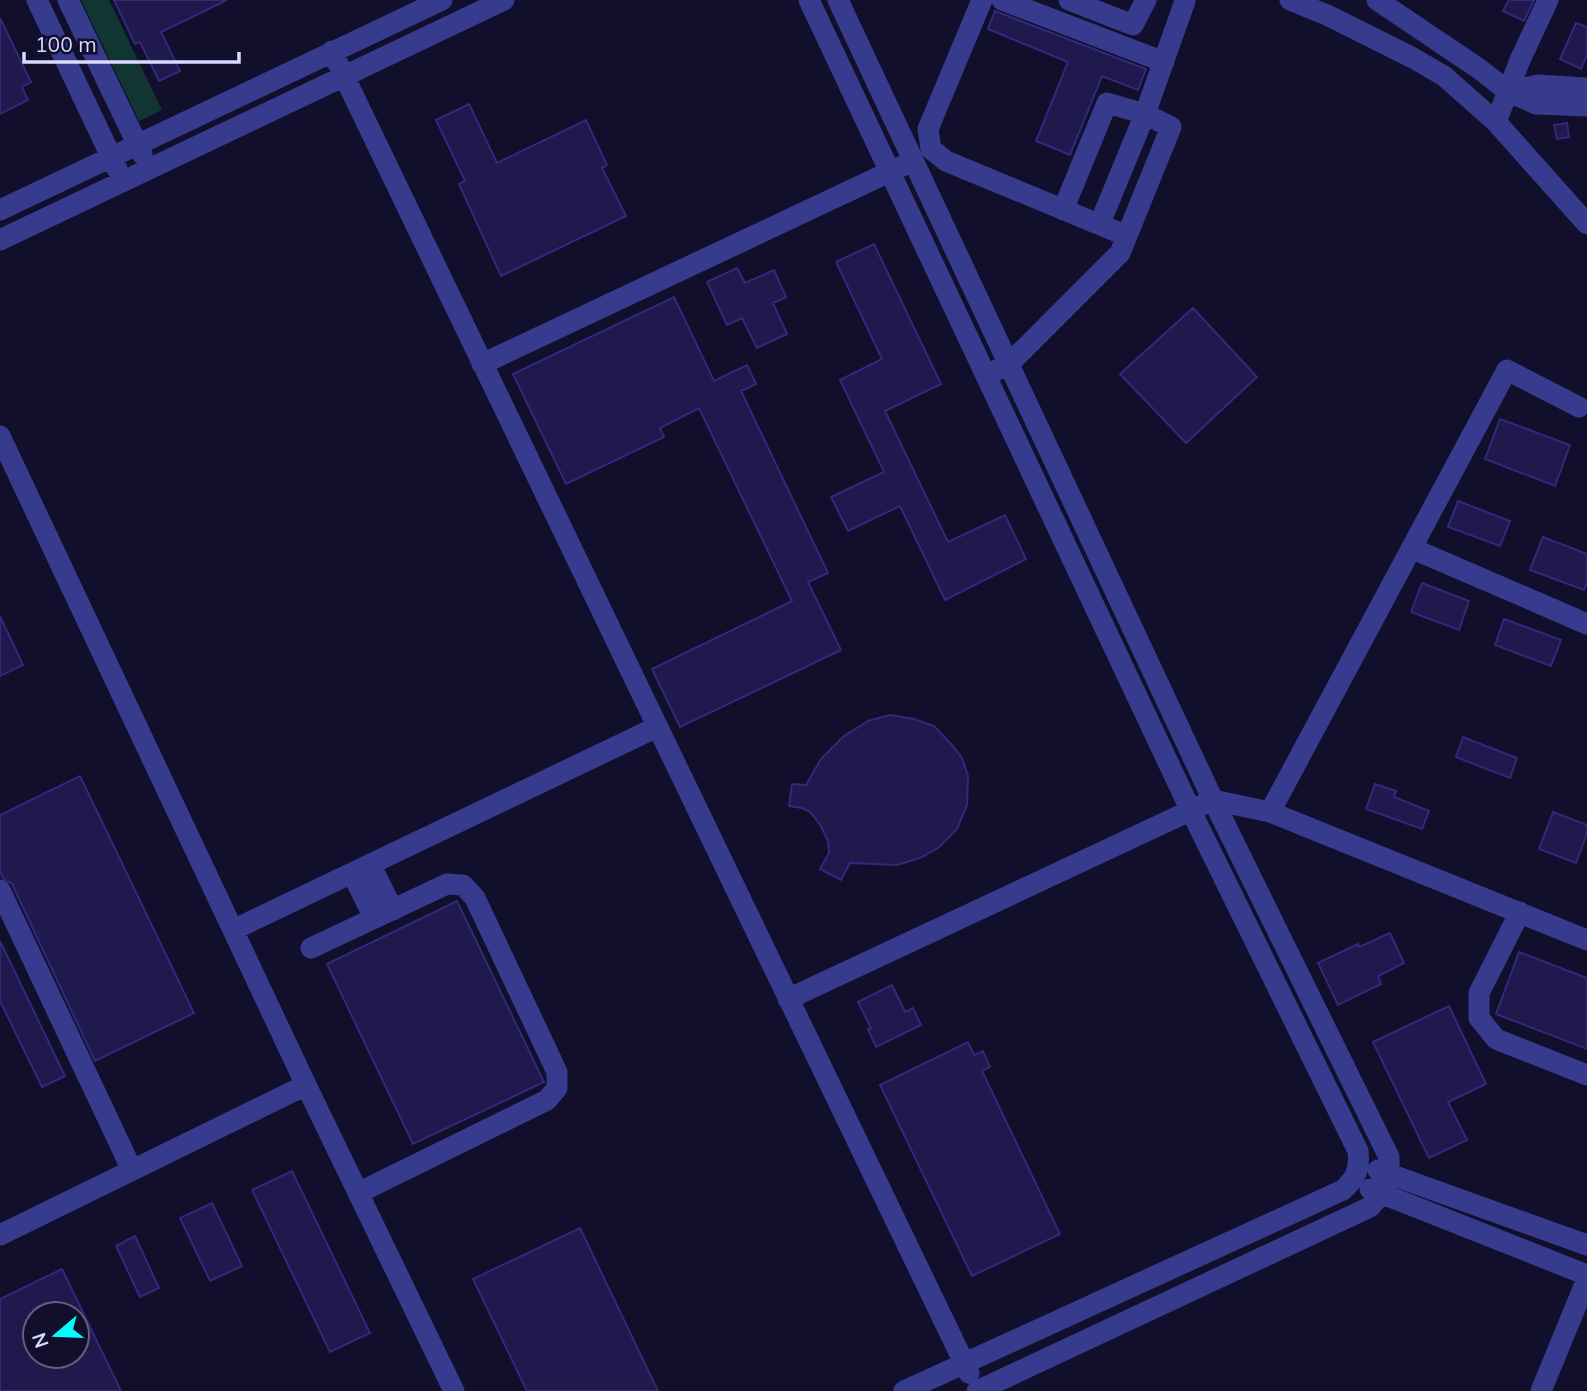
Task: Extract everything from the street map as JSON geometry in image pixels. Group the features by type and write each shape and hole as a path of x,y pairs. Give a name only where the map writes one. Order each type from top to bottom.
{"street":[{"path":"37,0 123,181"},
{"path":"68,0 149,169"},
{"path":"0,210 442,0"},
{"path":"0,240 504,0"},
{"path":"809,0 1191,811 1358,1151 1356,1173 1332,1195 904,1391"},
{"path":"332,51 977,1391 1370,1206 1382,1194 1390,1173 1389,1157 1384,1142 1213,800 838,0"},
{"path":"982,0 928,129 931,149 946,161 1127,236"},
{"path":"1002,0 1164,62"},
{"path":"1069,0 1133,25 1146,0"},
{"path":"1290,0 1327,15 1444,76 1496,122 1587,224"},
{"path":"1377,0 1509,92 1536,104 1587,106"},
{"path":"1496,122 1520,60 1549,0"},
{"path":"1100,223 1145,114 1185,1"},
{"path":"1509,92 1538,85 1587,88"},
{"path":"986,375 1009,364 1120,253 1171,127 1145,114 1107,103 1063,210"},
{"path":"482,364 913,160"},
{"path":"1270,812 1507,370 1579,407"},
{"path":"0,436 306,1085 454,1391"},
{"path":"1411,548 1587,624"},
{"path":"233,930 657,727"},
{"path":"788,999 1213,800 1270,812 1587,940"},
{"path":"361,869 383,914"},
{"path":"311,948 447,884 463,885 471,890 557,1072 558,1080 553,1095 547,1100 358,1193"},
{"path":"0,890 132,1170"},
{"path":"1520,912 1479,993 1479,1018 1496,1039 1587,1075"},
{"path":"0,1234 306,1085"},
{"path":"1356,1173 1390,1173 1587,1245"},
{"path":"1356,1173 1382,1194 1587,1277 1541,1391"}],"green space":[{"path":"81,0 109,0 162,110 139,121"}],"building":[{"path":"114,0 227,0 161,32 180,71 159,81 140,42 135,44"},
{"path":"1509,0 1534,0 1524,21 1503,11"},
{"path":"995,11 1146,69 1138,90 1102,76 1070,155 1036,141 1068,62 988,29"},
{"path":"0,18 31,82 22,87 28,100 0,114"},
{"path":"1576,23 1587,27 1587,55 1581,69 1560,59"},
{"path":"469,104 497,163 586,120 607,165 602,168 626,216 501,276 459,184 465,181 436,120"},
{"path":"1567,123 1569,137 1557,139 1554,125"},
{"path":"874,244 941,384 885,411 948,542 1005,515 1026,559 945,600 900,506 848,531 831,497 884,472 840,380 882,359 836,262"},
{"path":"737,268 745,283 774,270 786,297 773,303 787,334 757,348 742,318 727,325 707,282"},
{"path":"674,297 714,381 747,365 756,384 741,391 828,573 808,582 841,650 680,727 652,669 792,601 699,408 660,428 664,437 566,484 513,374"},
{"path":"1193,308 1257,377 1186,443 1120,374"},
{"path":"1500,419 1570,445 1555,486 1485,459"},
{"path":"1458,501 1510,521 1500,546 1448,527"},
{"path":"1543,537 1587,554 1587,582 1584,590 1530,570"},
{"path":"1422,583 1469,601 1459,630 1411,612"},
{"path":"0,616 23,665 0,676"},
{"path":"1504,619 1561,640 1551,666 1495,645"},
{"path":"890,715 934,726 951,744 962,758 968,776 967,805 957,829 938,848 920,858 897,865 850,863 841,880 820,869 829,853 828,841 811,813 789,806 792,784 806,785 821,759 844,736 868,721"},
{"path":"1463,737 1517,758 1510,778 1456,757"},
{"path":"80,776 194,1013 95,1061 12,884 3,878 0,871 0,815"},
{"path":"1375,784 1396,791 1394,797 1429,811 1422,829 1366,809"},
{"path":"1553,812 1587,825 1587,833 1576,863 1539,849"},
{"path":"457,901 544,1082 413,1144 327,964"},
{"path":"1390,933 1404,963 1378,976 1381,984 1338,1005 1318,963 1358,944 1359,947"},
{"path":"0,941 65,1076 42,1087 0,1001"},
{"path":"1519,952 1587,978 1587,1049 1496,1014"},
{"path":"892,985 905,1012 913,1008 921,1025 876,1047 868,1029 871,1028 858,1002"},
{"path":"1449,1006 1486,1084 1448,1102 1467,1140 1429,1158 1373,1042"},
{"path":"968,1042 974,1055 983,1051 990,1067 982,1071 1060,1234 972,1276 880,1085"},
{"path":"292,1171 370,1333 330,1352 252,1190"},
{"path":"212,1203 242,1266 210,1281 180,1218"},
{"path":"580,1228 658,1391 527,1391 473,1279"},
{"path":"135,1236 159,1288 140,1297 116,1246"},
{"path":"62,1269 77,1300 21,1300 21,1370 91,1370 91,1329 121,1391 0,1391 0,1299"}]}
